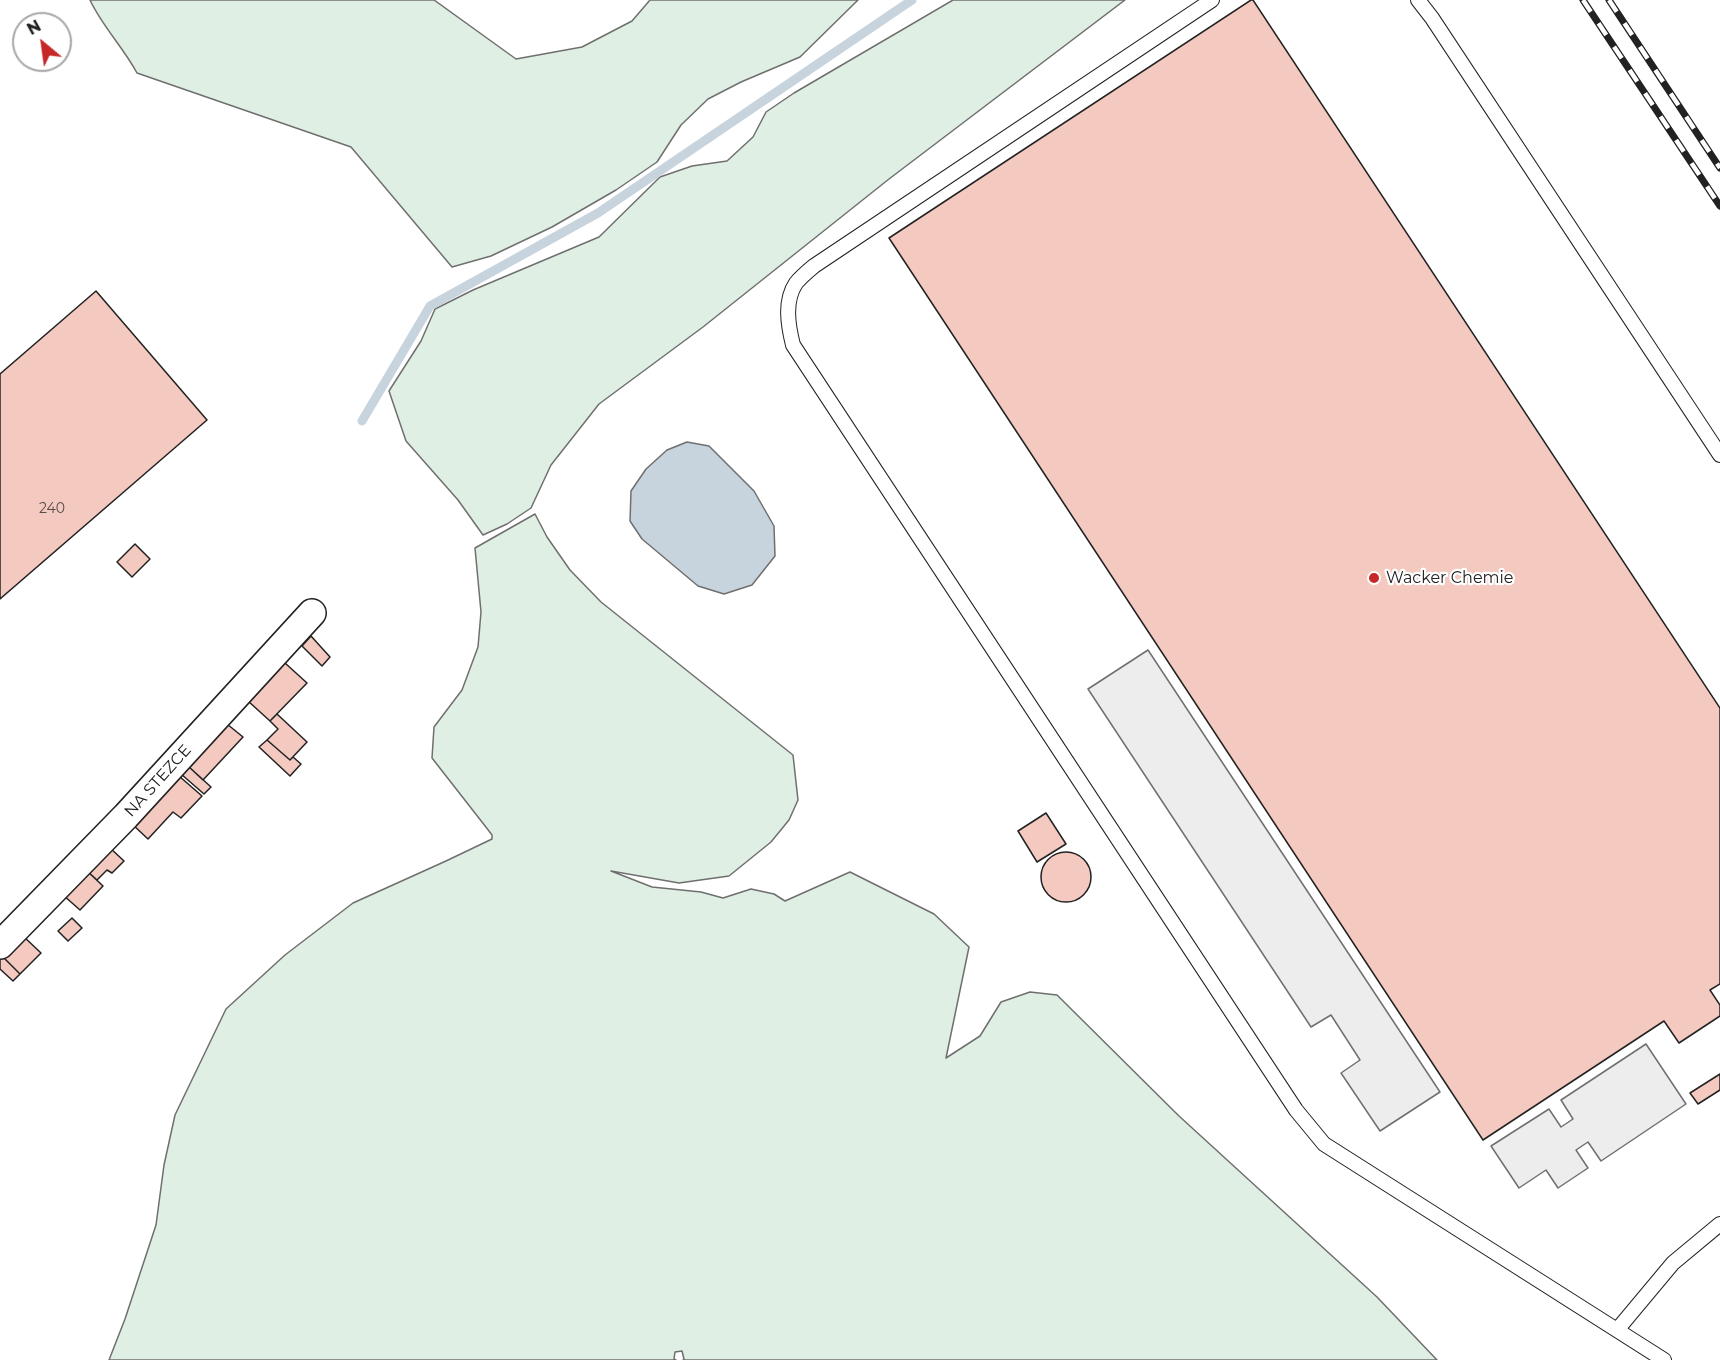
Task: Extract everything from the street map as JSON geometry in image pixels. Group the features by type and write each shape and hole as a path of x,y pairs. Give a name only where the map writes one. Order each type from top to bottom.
{"street":[{"name":"NA STEZCE","path":"0,945 126,816 312,613"}],"lane":[{"path":"1212,0 814,266 796,284 788,304 788,326 793,345 1296,1110 1324,1144 1664,1360"},
{"path":"1418,0 1439,28 1720,455"},
{"path":"1617,1330 1673,1263 1720,1224"}],"green space":[{"path":"90,0 434,0 516,59 582,47 632,21 650,0 858,0 800,57 708,99 681,125 657,162 616,190 552,227 491,256 452,267 351,147 137,73 100,19"},
{"path":"953,0 1125,0 889,179 703,327 599,404 551,465 531,508 507,524 483,535 458,500 406,441 389,391 421,341 435,309 473,290 599,237 660,177 692,166 727,161 753,137 766,112 794,93"},
{"path":"535,514 547,537 570,570 601,602 793,755 798,800 789,820 771,842 729,876 679,883 611,871 652,887 701,892 723,898 751,889 774,894 785,901 850,872 934,914 969,947 946,1058 980,1036 1001,1002 1030,992 1057,995 1179,1116 1377,1297 1437,1360 683,1360 682,1351 675,1352 674,1359 676,1360 109,1360 156,1225 164,1165 175,1115 226,1009 285,955 353,903 492,839 492,835 432,758 434,727 462,690 478,647 481,612 475,548"}],"shaded area":[{"path":"687,442 709,446 754,491 774,526 775,556 752,585 724,594 698,586 642,539 630,521 631,491 646,469 667,450"},
{"path":"1148,650 1440,1092 1380,1131 1341,1073 1360,1060 1331,1015 1311,1027 1088,689"},
{"path":"1646,1044 1686,1104 1601,1161 1588,1142 1576,1150 1588,1168 1558,1188 1546,1170 1519,1188 1491,1146 1549,1109 1561,1127 1573,1119 1561,1100"}],"building":[{"name":"Wacker Chemie","path":"1251,0 1720,708 1720,984 1710,990 1720,1005 1720,1016 1679,1043 1664,1021 1483,1140 889,238"},
{"path":"96,291 207,420 0,599 0,374"},
{"path":"135,544 150,559 132,577 117,562"},
{"path":"311,636 330,657 322,666 302,646"},
{"path":"285,663 307,683 270,721 248,701"},
{"path":"277,714 307,742 290,760 267,740 278,729 270,721"},
{"path":"227,724 243,737 203,780 188,766"},
{"path":"267,740 290,760 293,757 301,764 290,776 259,747"},
{"path":"188,766 211,787 204,794 181,774"},
{"path":"179,776 202,796 181,818 173,812 148,839 132,824"},
{"path":"1046,813 1066,844 1037,862 1018,831"},
{"path":"109,847 124,861 112,873 107,870 97,880 86,870"},
{"path":"1066,852 1075,854 1086,863 1091,877 1089,886 1080,897 1066,902 1057,900 1046,891 1041,877 1043,868 1052,857"},
{"path":"86,870 103,886 80,910 63,895"},
{"path":"72,918 82,928 68,941 58,931"},
{"path":"22,935 41,953 20,974 2,956"},
{"path":"2,956 20,974 13,981 0,969"},
{"path":"1720,1074 1720,1090 1698,1104 1690,1093"}],"waterway":[{"path":"362,421 430,306 598,213 912,0"}],"railway":[{"path":"1583,0 1720,206"},
{"path":"1609,0 1720,168"}],"place":[{"name":"Wacker Chemie","path":"1374,578"}]}
